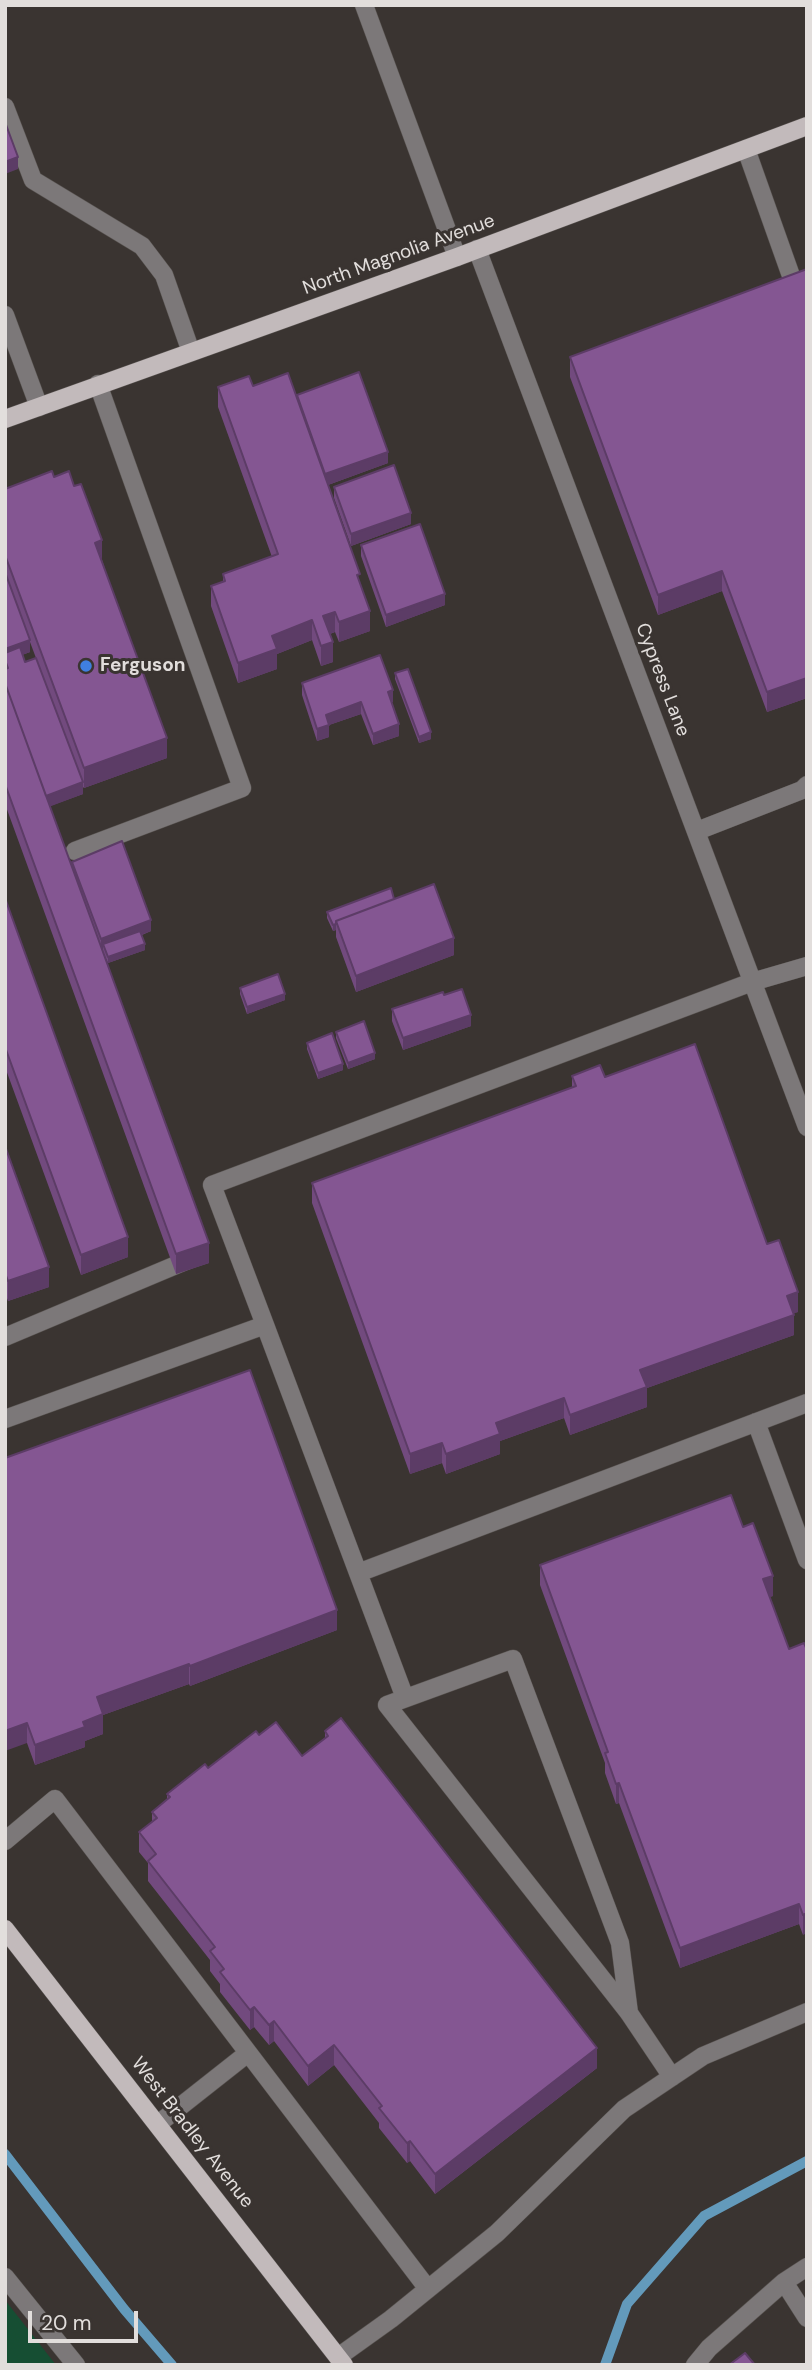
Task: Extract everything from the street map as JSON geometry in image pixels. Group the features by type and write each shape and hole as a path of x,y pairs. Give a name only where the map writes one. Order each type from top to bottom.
{"main road":[{"name":"North Magnolia Avenue","path":"5,419 457,257 807,126"},
{"name":"West Bradley Avenue","path":"5,1929 341,2361"}],"street":[{"path":"364,5 457,257"},
{"path":"5,107 33,180 142,246 164,275 191,352"},
{"path":"746,149 790,273"},
{"name":"Cypress Lane","path":"477,249 807,1127"},
{"path":"5,315 39,407"},
{"path":"75,851 242,788 99,384"},
{"path":"697,831 805,793"},
{"path":"405,1698 212,1185 752,982 807,966"},
{"path":"5,1336 188,1260"},
{"path":"5,1419 265,1325"},
{"path":"358,1573 807,1403"},
{"path":"756,1422 807,1560"},
{"path":"629,2012 620,1943 513,1659 387,1705 629,2012 672,2077"},
{"path":"5,1841 55,1799 428,2290"},
{"path":"341,2361 497,2233 624,2109 703,2056 807,2012"},
{"path":"158,2124 248,2053"},
{"path":"695,2365 709,2348 784,2282 807,2267"},
{"path":"5,2277 76,2365"},
{"path":"784,2282 807,2318"}],"green space":[{"path":"5,2300 56,2365 5,2365"}],"building":[{"path":"5,122 18,157 5,162"},
{"path":"807,269 807,678 767,692 722,571 658,595 570,357"},
{"path":"359,372 388,452 325,474 297,395"},
{"path":"288,373 360,574 357,575 370,611 339,622 335,612 323,616 333,642 321,646 312,620 272,636 277,649 238,663 211,586 225,581 223,574 278,554 218,387 249,376 253,386"},
{"path":"394,465 411,513 351,534 334,487"},
{"name":"Ferguson","path":"52,471 54,477 69,471 74,486 81,484 102,540 95,543 167,738 84,768 5,555 5,489"},
{"path":"420,524 445,594 386,615 361,545"},
{"path":"5,572 30,640 5,649"},
{"path":"20,647 25,662 36,658 83,782 46,796 5,683 5,669 8,668 5,653"},
{"path":"380,655 393,690 388,692 399,724 373,734 361,702 326,715 329,725 317,729 302,683"},
{"path":"408,669 431,732 419,737 395,673"},
{"path":"5,683 209,1243 176,1254 5,784"},
{"path":"122,841 151,920 101,939 72,862"},
{"path":"434,884 454,938 356,976 336,921"},
{"path":"391,888 394,899 336,921 333,925 327,912"},
{"path":"5,898 128,1237 81,1255 5,1047"},
{"path":"140,931 145,944 108,957 103,944"},
{"path":"278,974 285,994 247,1007 240,988"},
{"path":"462,989 471,1015 403,1038 392,1009 443,992 444,995"},
{"path":"364,1021 375,1053 348,1063 336,1032"},
{"path":"332,1033 343,1064 318,1073 307,1043"},
{"path":"695,1044 767,1244 779,1240 798,1292 787,1296 794,1315 640,1370 647,1387 570,1415 564,1398 496,1423 500,1434 446,1454 442,1443 410,1454 312,1183 576,1086 572,1076 600,1065 605,1077"},
{"path":"5,1146 49,1267 8,1281 5,1273"},
{"path":"250,1370 337,1610 190,1666 189,1664 97,1697 103,1714 83,1722 85,1727 35,1745 27,1723 5,1731 5,1458"},
{"path":"731,1495 743,1527 753,1523 773,1576 763,1579 789,1649 804,1643 807,1650 807,1913 803,1915 799,1904 680,1948 619,1783 616,1784 605,1753 608,1752 540,1565"},
{"path":"341,1718 597,2048 435,2174 410,2141 407,2143 379,2108 382,2106 334,2045 308,2066 274,2021 269,2025 254,2007 250,2010 220,1972 224,1969 210,1951 215,1947 148,1861 156,1854 139,1832 157,1818 152,1812 170,1797 167,1794 205,1764 208,1768 256,1731 259,1735 276,1722 302,1756 328,1736 325,1731"},
{"path":"745,2353 755,2365 729,2365"}],"waterway":[{"path":"5,2154 124,2309 172,2365"},
{"path":"605,2365 627,2304 704,2216 807,2161"}],"place":[{"name":"Ferguson","path":"86,666"}]}
